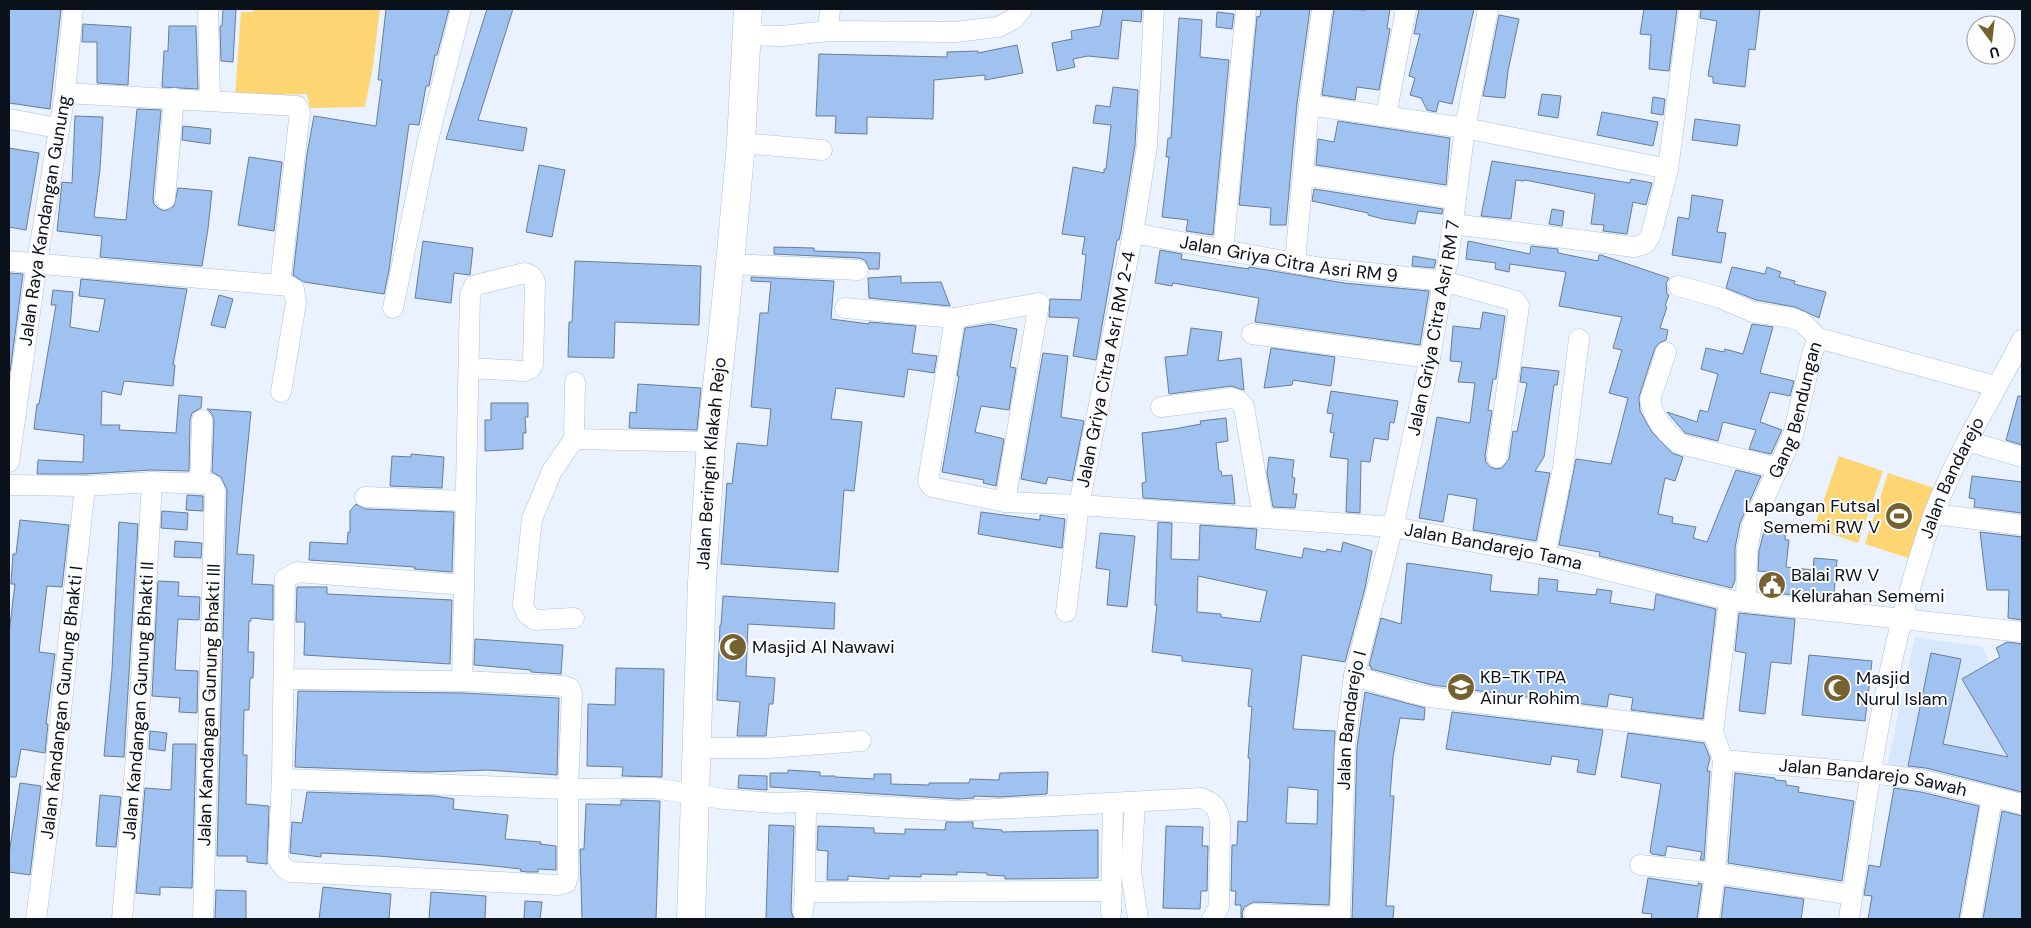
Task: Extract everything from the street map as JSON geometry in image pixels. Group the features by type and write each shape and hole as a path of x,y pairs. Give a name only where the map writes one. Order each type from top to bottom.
{"street":[{"name":"Jalan Raya Kandangan Gunung","path":"9,462 12,418 65,93 73,9"},
{"path":"208,9 210,99"},
{"path":"393,308 428,140 461,9"},
{"path":"828,31 830,9"},
{"path":"747,22 782,36 828,31 955,32 998,28 1014,19 1022,9"},
{"name":"Jalan Griya Citra Asri RM 2-4","path":"1066,612 1079,505 1133,233 1147,146 1154,9"},
{"path":"1223,251 1246,9"},
{"path":"1295,263 1309,105 1322,9"},
{"path":"1386,116 1406,9"},
{"name":"Jalan Griya Citra Asri RM 7","path":"1393,527 1430,358 1448,261 1465,128 1488,9"},
{"path":"1453,224 1634,247 1645,244 1651,235 1668,170 1689,9"},
{"name":"Jalan Beringin Klakah Rejo","path":"691,919 702,582 710,442 730,264 741,143 747,22"},
{"path":"65,93 210,99 297,106 300,112 280,284"},
{"path":"164,199 174,98"},
{"path":"1309,105 1465,128 1668,170"},
{"path":"9,120 58,128"},
{"path":"741,143 822,150"},
{"path":"1303,175 1456,199"},
{"name":"Jalan Griya Citra Asri RM 9","path":"1133,233 1295,263 1443,281 1518,303 1497,457"},
{"path":"9,261 289,286 294,289 296,303 281,392"},
{"path":"730,264 858,270"},
{"path":"462,682 470,295 472,289 480,284 530,274 535,283 533,364 530,369 524,372 469,368"},
{"path":"1678,286 1718,297 1753,312 1791,318 1802,322 1818,338"},
{"path":"845,308 955,318 1039,304 1005,502"},
{"name":"Jalan Bandarejo Tama","path":"955,318 928,484 932,487 1005,502 1079,505 1393,527 1545,555 1738,601 2022,632"},
{"path":"1252,334 1430,358"},
{"name":"Gang Bendungan","path":"1713,732 1752,525 1793,435 1812,354 1818,338 1995,386"},
{"path":"1545,555 1562,468 1579,339"},
{"name":"Jalan Bandarejo","path":"1849,919 1871,773 1901,618 1934,514 1967,441 1995,386 2016,364 2022,340"},
{"path":"1666,352 1650,400 1651,407 1662,428 1670,437 1680,444 1779,468"},
{"path":"574,618 535,620 528,614 523,605 532,519 552,471 574,439 575,382"},
{"path":"1161,407 1232,398 1238,400 1244,407 1263,518"},
{"name":"Jalan Kandangan Gunung Bhakti III","path":"202,420 208,487 203,919"},
{"path":"574,439 710,442"},
{"path":"1967,441 2022,456"},
{"path":"9,485 85,486 152,482 208,487"},
{"name":"Jalan Kandangan Gunung Bhakti II","path":"122,919 138,733 152,482"},
{"name":"Jalan Kandangan Gunung Bhakti I","path":"36,919 51,805 85,486"},
{"path":"365,497 466,501"},
{"path":"1934,514 2022,525"},
{"name":"Jalan Bandarejo I","path":"1340,918 1345,746 1354,676 1393,527"},
{"path":"284,679 462,682 564,686 570,688 572,694 568,789 568,876 566,883 559,885 291,872 284,868 278,860 282,779 285,579 297,572 464,585"},
{"path":"1354,676 1430,697 1713,732 1723,760 1715,873 1709,919"},
{"path":"696,748 768,748 861,741"},
{"name":"Jalan Bandarejo Sawah","path":"1723,760 1871,773 1923,780 2022,804"},
{"path":"282,779 568,789 654,788 724,799 774,803 806,802 958,811 1201,798 1211,802 1217,808 1220,820 1220,907 1212,919"},
{"path":"1971,919 1992,798"},
{"path":"806,802 804,902 1112,891"},
{"path":"1135,802 1131,872 1138,919"},
{"path":"1111,913 1113,804"},
{"path":"1640,865 1715,873 1852,895"},
{"path":"1254,914 1340,918"}],"shaded area":[{"path":"253,9 380,9 373,66 365,107 310,108 307,94 235,96 241,12 253,12"},
{"path":"1839,456 1883,471 1858,543 1814,528"},
{"name":"Lapangan Futsal Sememi RW V","path":"1888,473 1934,488 1911,559 1865,544"},
{"path":"1915,637 1982,647 2022,726 2022,797 1887,766"}],"building":[{"path":"9,9 61,9 50,109 9,103"},
{"path":"223,9 236,9 233,62 221,61 220,26 222,26"},
{"path":"386,9 449,9 437,55 435,55 429,86 426,86 419,125 409,124 384,294 304,282 293,275 307,154 314,116 376,126 382,80 378,80"},
{"path":"487,9 513,9 478,120 527,128 523,151 446,139"},
{"path":"1103,9 1142,9 1141,22 1122,20 1118,59 1088,56 1073,59 1075,67 1057,71 1052,43 1072,39 1071,31 1100,26"},
{"path":"1261,9 1310,9 1297,103 1286,225 1270,225 1271,208 1239,205 1257,16 1260,17"},
{"path":"1334,9 1390,9 1387,28 1390,29 1379,90 1357,87 1355,100 1322,95"},
{"path":"1419,9 1474,9 1452,104 1439,101 1436,112 1427,110 1421,98 1410,95 1415,78 1409,76 1420,34 1414,34"},
{"path":"1644,9 1677,9 1669,71 1649,69 1651,35 1640,34"},
{"path":"1701,9 1760,9 1755,50 1749,49 1745,87 1713,83 1713,77 1708,76 1717,21 1700,18"},
{"path":"1217,12 1234,14 1232,29 1216,27"},
{"path":"1499,15 1519,19 1508,71 1505,98 1483,96"},
{"path":"1179,18 1202,20 1200,57 1229,60 1213,235 1186,231 1188,220 1162,217 1169,157 1166,157 1168,138 1171,138"},
{"path":"83,24 131,27 128,85 97,83 97,42 82,42"},
{"path":"169,26 196,26 198,89 162,87 164,51 168,51"},
{"path":"1017,45 1023,73 985,80 985,75 934,80 933,119 867,117 867,134 835,133 836,116 816,116 819,54 947,57 947,52 978,51 978,53"},
{"path":"1113,87 1138,90 1135,145 1121,231 1119,240 1117,240 1096,360 1073,356 1079,318 1049,317 1050,299 1081,300 1086,255 1082,254 1085,237 1062,234 1073,167 1104,173 1104,169 1106,169 1111,125 1093,123 1096,105 1110,107"},
{"path":"1542,94 1561,96 1558,118 1538,115"},
{"path":"1653,97 1665,99 1663,115 1651,113"},
{"path":"137,109 161,110 154,204 164,211 174,206 178,188 212,191 202,266 100,257 102,236 57,231 62,182 72,183 75,116 103,117 100,169 94,217 126,220"},
{"path":"1602,112 1658,122 1653,146 1597,135"},
{"path":"1695,119 1740,125 1737,146 1692,140"},
{"path":"1338,121 1450,138 1446,185 1316,165 1318,139 1334,142"},
{"path":"183,126 211,129 210,144 182,140"},
{"path":"9,148 39,153 26,230 9,227"},
{"path":"249,157 282,162 274,231 238,225"},
{"path":"1492,161 1630,183 1631,179 1652,183 1646,205 1633,202 1627,234 1603,231 1604,225 1591,224 1595,194 1525,180 1516,180 1511,219 1481,216"},
{"path":"539,165 565,170 552,237 526,232"},
{"path":"1314,189 1443,209 1442,214 1418,211 1415,224 1383,219 1368,215 1368,213 1312,201"},
{"path":"1692,195 1723,200 1717,232 1726,233 1721,263 1672,255 1678,217 1689,219"},
{"path":"1552,209 1564,211 1562,226 1549,224"},
{"path":"423,241 473,248 470,275 454,273 451,303 415,298"},
{"path":"1468,241 1530,254 1531,246 1558,249 1558,253 1598,261 1599,255 1601,255 1669,278 1666,283 1667,294 1669,295 1665,306 1667,307 1660,328 1668,330 1666,340 1659,343 1655,348 1639,397 1640,411 1652,432 1672,453 1683,457 1675,481 1665,478 1658,514 1673,517 1672,523 1696,527 1693,538 1707,542 1736,470 1761,476 1740,523 1735,548 1735,580 1732,588 1599,556 1600,552 1559,545 1576,459 1611,464 1628,398 1609,393 1622,350 1613,348 1622,317 1559,306 1566,272 1510,264 1509,272 1495,269 1496,263 1466,259"},
{"path":"774,247 814,248 814,251 880,253 879,269 869,269 865,260 859,258 774,254"},
{"path":"1160,250 1182,254 1181,259 1249,269 1249,267 1344,283 1429,291 1420,345 1255,322 1259,298 1173,283 1172,286 1155,283"},
{"path":"1413,256 1436,260 1434,268 1412,266"},
{"path":"575,261 701,266 699,325 615,322 614,358 568,357 569,322 572,322"},
{"path":"1732,267 1765,274 1767,267 1781,272 1779,277 1795,281 1794,284 1826,292 1819,318 1795,307 1756,300 1726,288"},
{"path":"9,273 23,274 10,372 9,372"},
{"path":"901,276 901,283 941,282 950,306 869,298 868,278"},
{"path":"751,277 834,281 831,319 869,324 869,322 916,326 912,353 937,356 934,373 908,369 904,397 836,388 831,419 862,422 854,491 844,490 838,572 721,564 727,483 732,484 737,443 767,446 771,409 751,407 760,313 768,313 771,282 751,281"},
{"path":"81,279 187,289 173,365 175,365 173,386 124,381 121,395 102,391 101,425 120,425 119,430 176,433 179,395 202,397 201,408 192,413 190,420 189,471 151,470 85,474 37,474 38,460 83,462 84,435 34,429 56,305 51,305 53,290 73,292 70,327 99,332 105,299 79,296"},
{"path":"219,295 233,299 225,328 211,325"},
{"path":"1483,312 1505,316 1496,379 1493,379 1488,410 1492,411 1485,456 1486,462 1490,467 1502,468 1509,459 1513,431 1517,432 1527,383 1520,382 1522,367 1559,371 1557,385 1554,385 1544,457 1535,471 1550,473 1536,541 1473,530 1477,499 1448,494 1443,522 1419,518 1437,417 1470,423 1475,383 1458,382 1462,362 1450,361 1453,326 1480,329"},
{"path":"991,324 1017,329 1010,367 1016,368 1009,410 981,406 975,432 1004,439 996,486 983,483 984,480 942,472 959,376 957,376 965,328"},
{"path":"1752,324 1773,327 1760,373 1794,381 1790,396 1770,392 1760,422 1782,430 1771,454 1749,449 1756,430 1723,422 1718,441 1685,433 1667,412 1697,422 1700,410 1708,412 1718,374 1701,369 1706,348 1724,352 1725,349 1743,354"},
{"path":"1191,328 1222,332 1218,361 1241,358 1244,390 1231,386 1169,394 1165,357 1187,355"},
{"path":"1271,348 1335,357 1331,386 1293,380 1292,385 1264,388"},
{"path":"1043,353 1068,356 1061,417 1084,421 1072,481 1048,477 1046,484 1021,479"},
{"path":"638,384 701,388 697,430 629,428 630,412 636,413"},
{"path":"1331,391 1398,401 1394,423 1390,422 1388,440 1374,438 1370,462 1361,461 1360,513 1346,512 1348,459 1330,457 1334,433 1330,432 1333,414 1327,413"},
{"path":"2018,396 2022,396 2022,445 2006,440"},
{"path":"491,403 528,403 528,417 525,417 526,433 523,433 523,449 485,451 485,420 491,420"},
{"path":"207,409 251,412 237,554 254,555 252,584 273,585 273,620 251,618 251,621 249,621 248,652 254,652 253,678 250,678 249,710 244,710 243,755 247,755 246,804 269,806 267,864 247,862 247,856 217,856 227,490 221,477 212,472 214,420 212,414"},
{"path":"1226,418 1228,441 1216,443 1219,471 1221,471 1222,476 1232,475 1235,504 1143,498 1142,483 1146,482 1142,433 1174,429 1201,424 1200,421"},
{"path":"411,454 444,457 442,488 390,486 392,456 411,457"},
{"path":"1269,457 1294,460 1292,477 1295,478 1293,494 1297,494 1295,508 1273,507 1267,473"},
{"path":"1972,476 2022,482 2022,513 1974,507 1975,499 1969,498"},
{"path":"187,495 203,496 203,511 186,510"},
{"path":"356,504 365,509 454,512 452,572 414,569 415,567 309,560 310,542 347,544 348,532 350,533 350,511"},
{"path":"162,511 188,513 187,530 161,528"},
{"path":"981,512 1040,520 1040,515 1065,519 1062,548 978,534"},
{"path":"20,520 69,525 62,587 47,586 39,652 55,654 46,724 48,724 45,753 21,749 16,777 9,777 9,633 15,584 11,584 13,554 16,554"},
{"path":"119,522 138,524 124,757 104,756 112,670"},
{"path":"1158,522 1172,523 1171,559 1199,560 1200,525 1257,529 1255,549 1302,558 1304,548 1326,552 1327,549 1341,552 1343,542 1372,551 1365,588 1345,662 1302,655 1293,729 1335,731 1329,905 1254,902 1244,907 1243,919 1241,919 1241,905 1235,905 1236,891 1231,891 1232,845 1237,845 1238,821 1247,822 1250,759 1248,758 1252,707 1248,706 1252,669 1182,661 1182,656 1152,652 1157,605 1155,605","holes":["1198,576 1267,591 1260,622 1221,617 1221,614 1197,612","1288,787 1318,790 1317,824 1286,823"]},
{"path":"1766,523 1786,525 1785,540 1789,540 1786,567 1813,570 1814,558 1837,560 1834,593 1839,594 1839,600 1767,592 1769,572 1758,571 1759,551"},
{"path":"1980,532 2022,537 2022,620 2008,618 2009,590 1987,590"},
{"path":"1100,533 1135,536 1127,607 1107,605 1110,570 1096,568"},
{"path":"175,541 202,543 201,558 174,557"},
{"path":"1407,563 1492,575 1490,591 1538,595 1539,578 1558,580 1557,591 1596,595 1597,589 1612,591 1610,603 1654,610 1656,594 1716,609 1703,719 1631,710 1633,698 1609,694 1607,707 1432,685 1371,669 1371,666 1369,666 1381,618 1401,624"},
{"path":"158,581 179,582 178,596 200,597 199,620 178,619 175,670 198,671 197,713 179,712 180,698 152,696"},
{"path":"297,587 327,587 327,594 452,600 450,664 304,655 305,622 296,622"},
{"path":"723,596 835,603 834,629 748,624 746,676 775,678 773,704 769,704 766,736 737,736 740,702 717,700"},
{"path":"1739,613 1795,619 1791,664 1771,662 1765,714 1739,711 1746,653 1735,651"},
{"path":"475,639 563,645 561,674 474,665"},
{"path":"2007,642 2022,644 2022,792 1926,768 1908,766 1931,653 1961,659 1943,744 2008,757 1962,679 2000,657 1996,648"},
{"name":"Masjid Nurul Islam","path":"1809,655 1872,661 1865,721 1802,715"},
{"path":"616,668 664,669 662,777 622,776 623,767 587,766 588,704 615,705"},
{"path":"298,691 462,693 559,698 557,775 488,770 427,772 295,767"},
{"path":"1365,692 1425,708 1424,720 1400,718 1393,757 1390,796 1394,796 1386,906 1394,906 1393,919 1352,919 1357,747"},
{"path":"1452,712 1603,730 1595,775 1577,772 1579,760 1552,756 1550,765 1446,749"},
{"path":"150,731 167,733 165,751 149,749"},
{"path":"1628,733 1704,743 1710,758 1707,771 1710,771 1704,860 1700,860 1702,852 1667,846 1665,856 1650,852 1661,784 1621,777"},
{"path":"173,744 196,744 192,888 160,887 160,895 136,893 145,788 171,790"},
{"path":"788,770 820,772 820,776 874,779 874,774 891,774 891,784 929,785 929,783 969,783 970,779 999,780 1000,773 1048,772 1047,794 1000,797 974,796 974,798 958,799 770,787 770,773 788,773"},
{"path":"1735,773 1775,778 1775,780 1786,781 1786,785 1799,787 1798,792 1854,801 1842,881 1728,863"},
{"path":"739,775 767,776 767,790 738,788"},
{"path":"20,783 41,786 30,875 9,872 9,854"},
{"path":"1894,788 1921,792 1979,806 1959,919 1868,919 1872,896 1864,895 1869,865 1880,867"},
{"path":"307,792 435,796 454,799 453,809 508,815 505,839 541,842 540,844 556,846 556,870 538,869 538,872 527,872 520,871 521,869 484,865 378,856 321,853 321,857 290,853 292,822 302,823"},
{"path":"100,795 121,797 116,847 96,846"},
{"path":"621,800 660,801 656,919 582,919 580,849 584,849 586,804 621,805"},
{"path":"2002,811 2022,816 2022,919 1983,919"},
{"path":"946,822 973,822 973,828 1002,830 1002,832 1098,830 1098,878 1005,879 1005,876 987,875 987,873 957,872 957,875 921,874 921,877 889,876 889,879 848,876 848,880 827,880 828,851 817,850 818,826 874,828 874,833 905,834 905,829 945,830"},
{"path":"769,825 794,826 791,911 794,919 766,919"},
{"path":"1166,826 1203,827 1202,846 1208,846 1207,891 1201,891 1200,909 1163,908"},
{"path":"1648,878 1698,886 1698,883 1702,884 1697,919 1651,919 1652,914 1642,913"},
{"path":"323,887 391,894 389,919 319,919"},
{"path":"1725,887 1804,899 1801,919 1721,919"},
{"path":"216,890 246,891 246,919 215,919"},
{"path":"431,892 486,896 485,919 429,919"},
{"path":"525,901 542,902 540,919 524,919"}],"place":[{"name":"Lapangan Futsal Sememi RW V","path":"1899,516"},
{"name":"Balai RW V Kelurahan Sememi","path":"1772,585"},
{"name":"Masjid Al Nawawi","path":"733,647"},
{"name":"KB-TK TPA Ainur Rohim","path":"1461,687"},
{"name":"Masjid Nurul Islam","path":"1837,688"}]}
